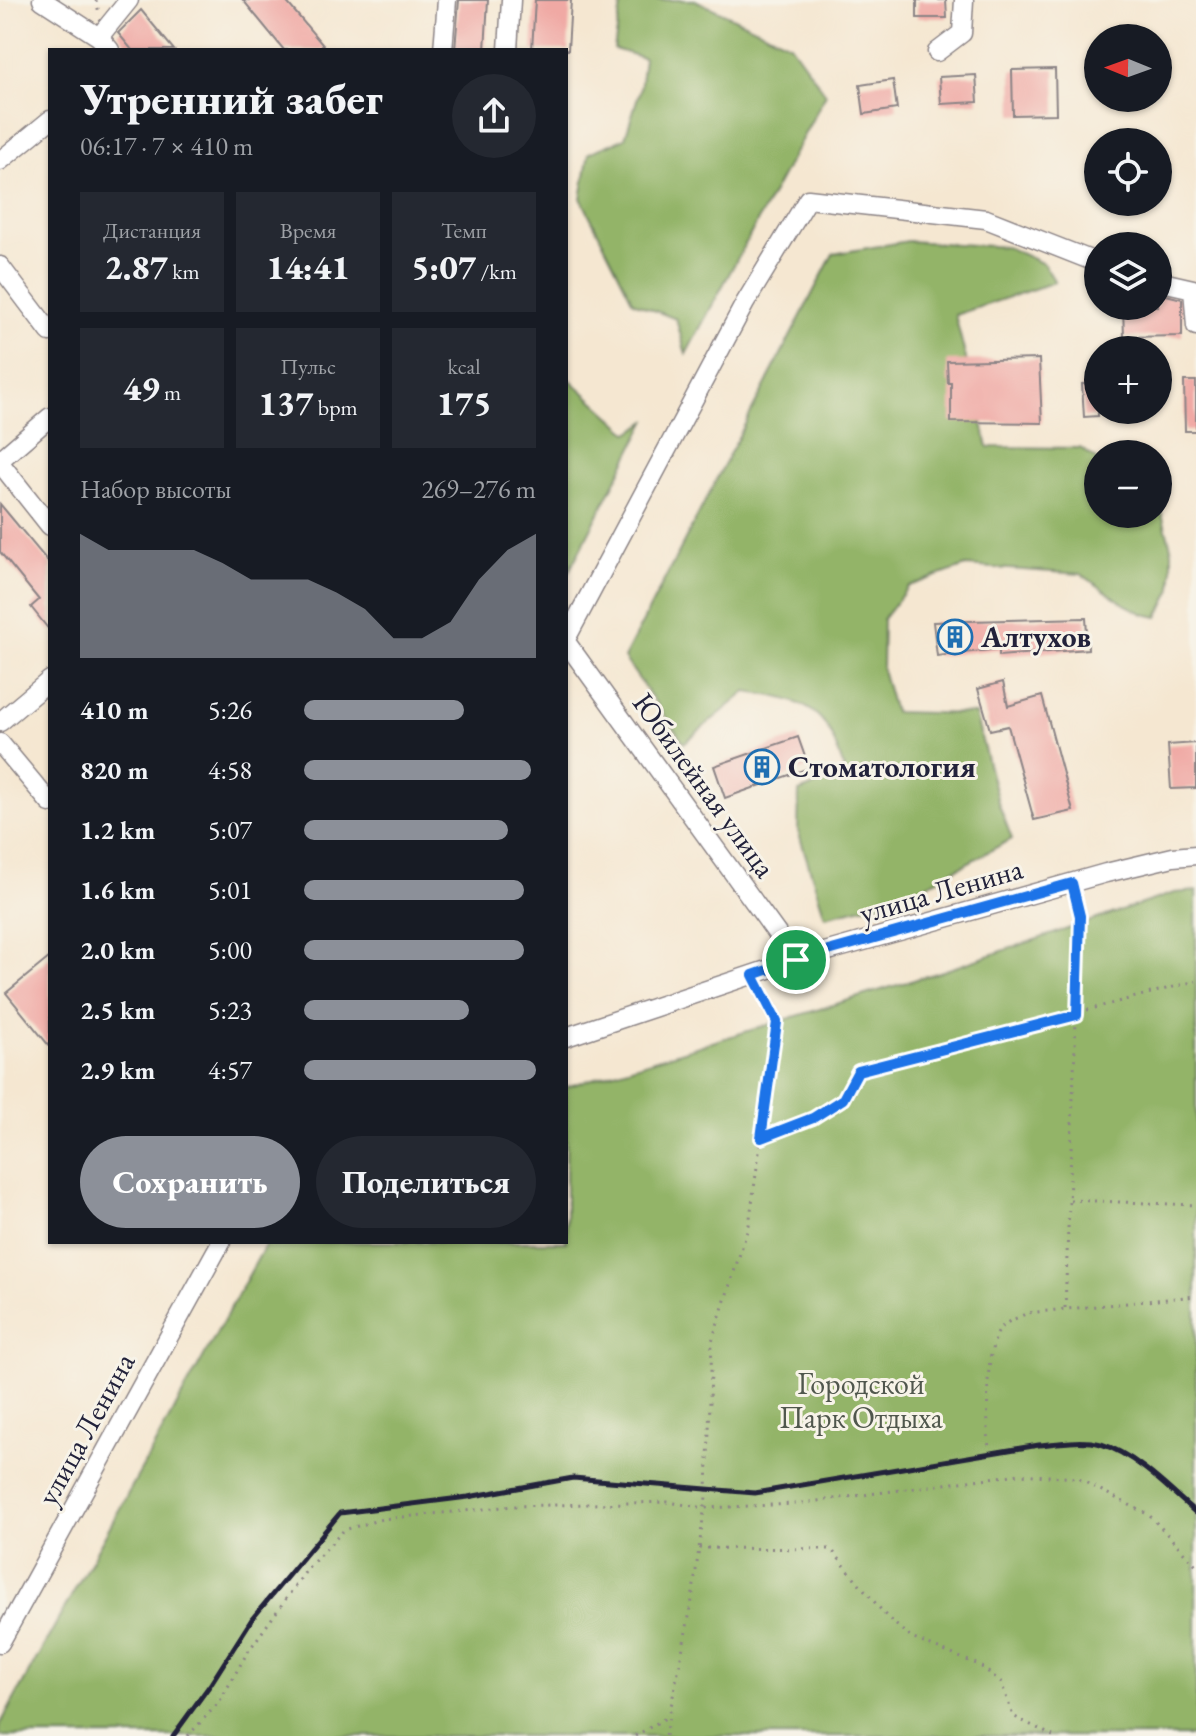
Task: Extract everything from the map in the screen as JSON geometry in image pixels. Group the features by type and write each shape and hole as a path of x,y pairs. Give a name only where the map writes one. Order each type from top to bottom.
{"street":[{"path":"42,0 105,44 129,0"},
{"path":"443,48 447,0"},
{"path":"508,48 511,0"},
{"path":"937,52 962,33 964,0"},
{"path":"0,161 48,122"},
{"path":"568,636 745,303 808,199 986,219 1084,258"},
{"path":"0,266 48,329"},
{"path":"1172,284 1193,289 1196,326"},
{"path":"48,419 0,462 48,523"},
{"name":"Юбилейная улица","path":"568,643 796,960"},
{"path":"0,722 48,682"},
{"path":"0,743 48,801"},
{"name":"улица Ленина","path":"568,1036 796,960 1159,860 1196,855"},
{"name":"улица Ленина","path":"0,1643 220,1244"}],"path":[{"path":"1065,1308 1080,916 1072,883"},
{"path":"665,1736 691,1607 705,1508 712,1341 749,1225 777,1022 753,975"},
{"path":"761,1138 813,1118 843,1099 858,1071 1196,981"},
{"path":"1070,1200 1196,1205"},
{"path":"989,1453 987,1395 993,1345 1003,1325 1027,1313 1196,1296"},
{"path":"188,1736 220,1701 247,1653 308,1568 344,1530 382,1519 514,1506 668,1502 705,1508 795,1504 1020,1474 1077,1478 1149,1515 1196,1565"},
{"path":"699,1548 831,1549 886,1616 911,1638 979,1665 1001,1682 1013,1716 1053,1736"},
{"path":"635,1736 669,1716"}],"green space":[{"path":"622,0 695,0 790,44 826,94 686,354 676,319 633,302 581,198 589,153 625,138 640,90 644,58 614,49"},
{"path":"908,241 1007,247 1044,264 1055,282 955,315 988,447 1080,448 1084,451 1084,528 1166,528 1172,551 1172,589 1158,617 1126,605 1081,574 966,566 909,586 883,619 882,669 894,712 975,714 998,802 1012,839 902,898 825,916 798,831 799,792 832,779 844,768 823,721 811,710 794,702 746,692 684,743 624,658 833,254"},
{"path":"568,378 629,433 646,422 568,573"},
{"name":"Городской Парк Отдыха","path":"1196,891 1196,1736 0,1736 0,1725 266,1244 568,1244 568,1086 943,971 1174,893"}],"building":[{"path":"243,0 285,0 325,48 282,48"},
{"path":"459,0 488,0 485,48 455,48"},
{"path":"535,0 571,0 568,50 532,48"},
{"path":"917,0 946,0 947,18 917,18"},
{"path":"141,10 172,48 130,48 118,33"},
{"path":"1055,69 1056,114 1013,115 1012,70"},
{"path":"976,75 978,102 941,104 939,77"},
{"path":"893,80 897,109 864,114 860,85"},
{"path":"1172,296 1182,299 1182,336 1124,336 1123,320 1172,320"},
{"path":"1039,359 1042,423 951,422 951,383 948,383 947,361"},
{"path":"1184,381 1196,381 1196,431 1185,431"},
{"path":"0,504 48,562 48,628 31,607 39,600 0,552"},
{"path":"1086,618 1088,649 999,656 999,649 937,656 933,622"},
{"path":"1003,682 1008,706 1042,696 1073,811 1034,820 1008,726 990,730 978,689"},
{"name":"Стоматология","path":"798,737 809,768 725,798 714,766"},
{"path":"1196,743 1196,788 1171,789 1168,745"},
{"path":"48,959 48,1045 6,993"}],"railway":[{"path":"173,1736 252,1619 340,1513 468,1497 573,1478 755,1493 1039,1445 1078,1442 1101,1444 1127,1456 1196,1513"}],"place":[{"name":"Алтухов","path":"955,637"},
{"name":"Стоматология","path":"762,767"}],"route":[{"path":"1072,883 1080,916 1077,1015 858,1071 843,1099 813,1118 761,1138 777,1022 753,975 796,960 1072,883"}]}
